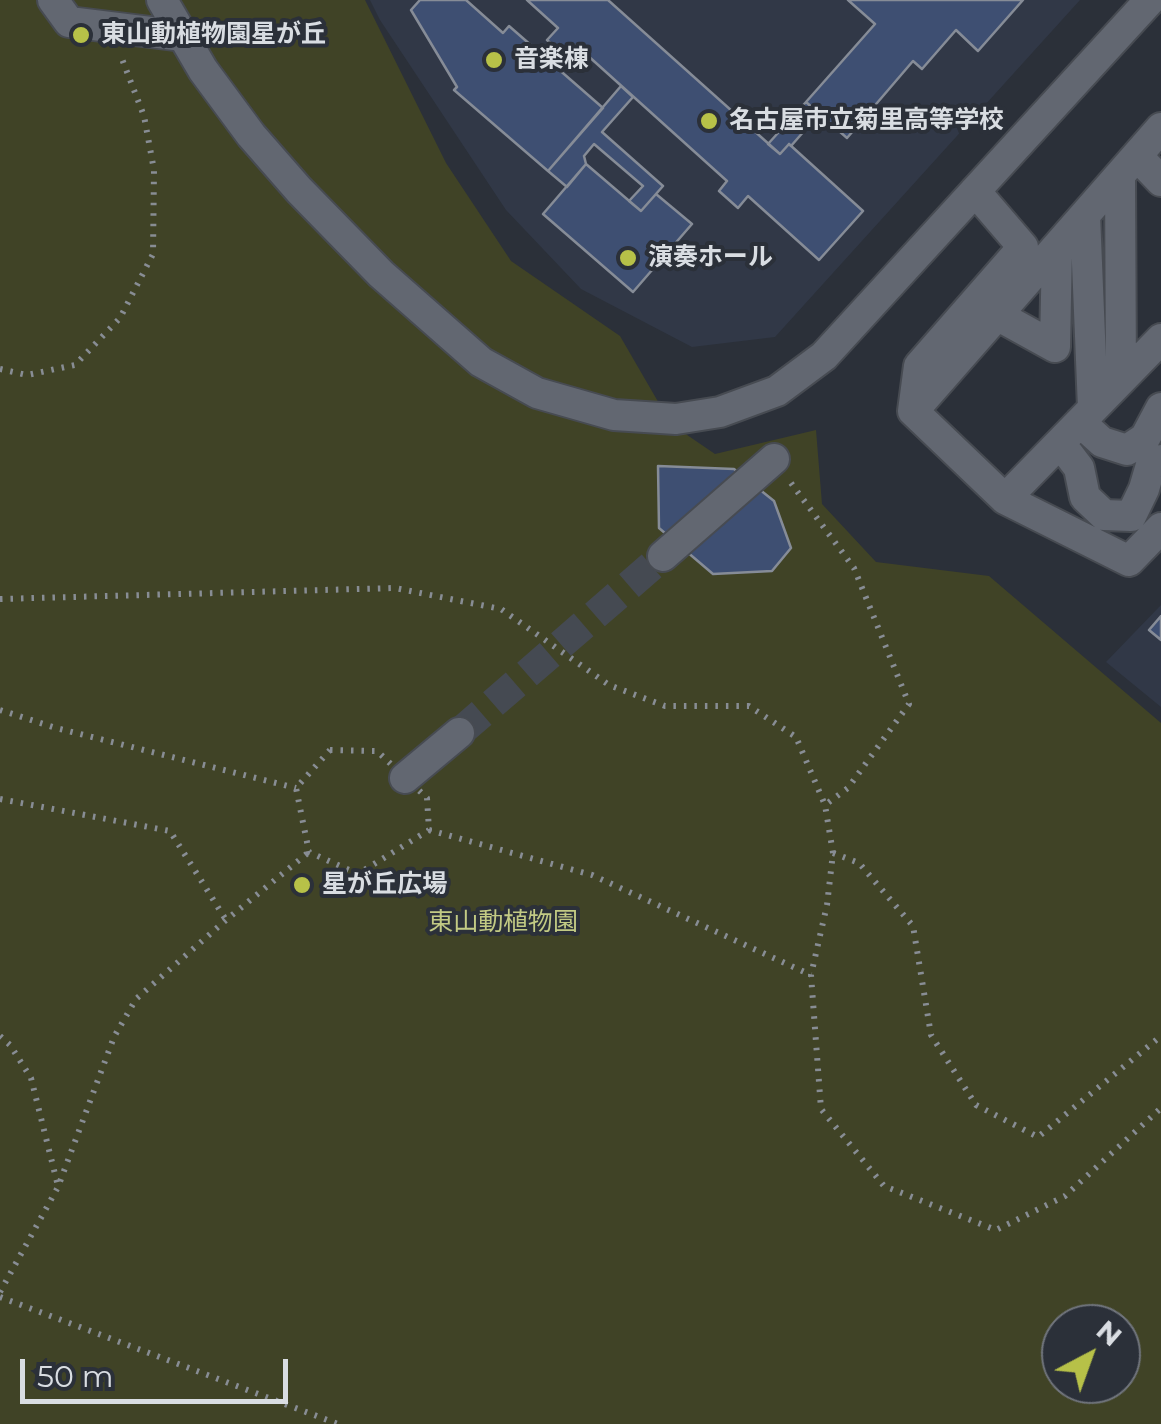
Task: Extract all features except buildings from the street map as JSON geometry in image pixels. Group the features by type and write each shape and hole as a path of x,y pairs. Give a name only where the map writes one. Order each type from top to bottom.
{"street":[{"path":"53,0 69,22 183,36"},
{"path":"162,0 204,70 251,135 381,274 481,362 537,393 614,415 676,418 720,412 777,391 824,356 1150,0"},
{"path":"913,412 1161,128"},
{"path":"1128,165 1161,181"},
{"path":"1120,380 1128,165"},
{"path":"913,412 919,366 1023,247 975,190"},
{"path":"1085,215 1078,424 1084,497 1104,514 1132,516 1151,465 1161,460"},
{"path":"998,315 1055,347 1056,247"},
{"path":"1006,499 1161,338"},
{"path":"1078,424 1102,442 1127,450 1144,438 1161,408"},
{"path":"913,412 1006,499 1129,561 1161,528"},
{"path":"664,556 774,459"},
{"path":"406,778 459,733"}],"path":[{"path":"0,369 26,375 75,366 120,318 153,254 154,170 144,116 109,27"},
{"path":"774,459 854,568 908,704 848,788 825,805"},
{"path":"0,599 395,588 501,609 609,684 665,706 749,706 796,737 825,805 833,853 827,906 810,975 821,1109 884,1186 996,1230 1065,1196 1161,1108"},
{"path":"0,710 56,728 296,788"},
{"path":"296,788 330,750 377,752 427,798 429,830"},
{"path":"296,788 309,852"},
{"path":"0,798 170,830 226,920"},
{"path":"309,852 358,874 429,830 592,874 810,975"},
{"path":"309,852 136,999 114,1037 58,1187 0,1295 338,1424"},
{"path":"833,853 858,863 913,926 931,1036 976,1106 1038,1136 1161,1036"},
{"path":"0,1036 32,1078 58,1187"}],"shaded area":[{"name":"名古屋市立菊里高等学校","path":"370,0 1080,0 775,337 692,347 581,289 506,210"},
{"path":"1161,605 1161,707 1106,662"}],"green space":[{"name":"東山動植物園","path":"0,0 365,0 446,163 511,261 620,336 671,424 715,454 816,430 822,504 876,562 989,576 1161,723 1161,1424 0,1424"}],"tunnel":[{"path":"459,733 663,556"}],"place":[{"name":"東山動植物園星が丘","path":"81,35"},
{"name":"音楽棟","path":"494,60"},
{"name":"名古屋市立菊里高等学校","path":"709,121"},
{"name":"演奏ホール","path":"628,258"},
{"name":"星が丘広場","path":"302,885"}]}
